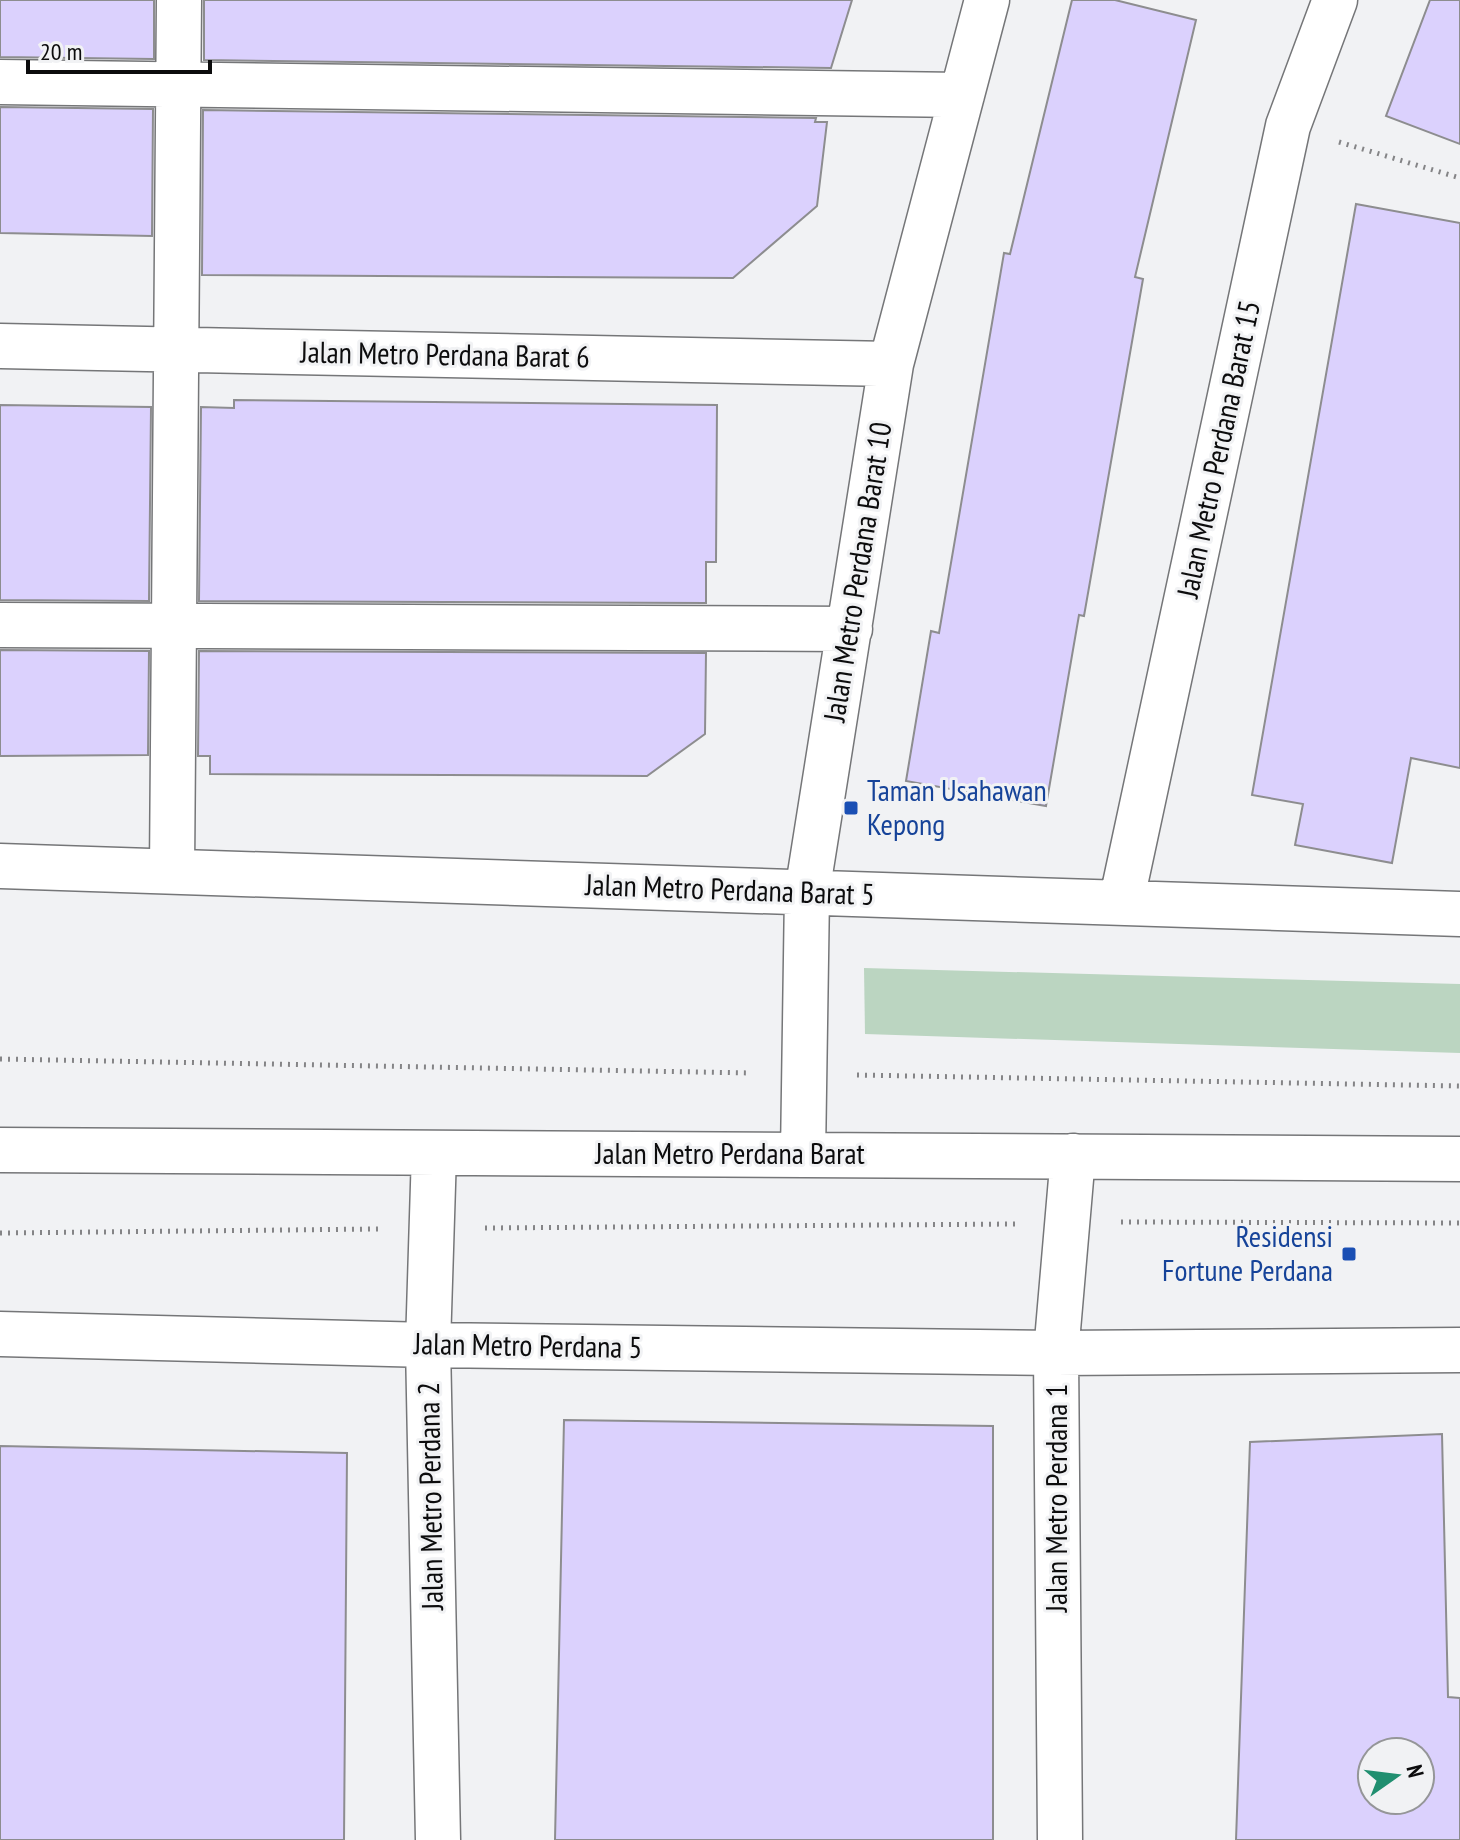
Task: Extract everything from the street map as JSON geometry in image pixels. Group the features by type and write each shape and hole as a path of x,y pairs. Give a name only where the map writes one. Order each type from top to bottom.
{"street":[{"path":"172,871 179,0"},
{"name":"Jalan Metro Perdana Barat 10","path":"803,1155 807,893 891,364 987,0"},
{"name":"Jalan Metro Perdana Barat 15","path":"1121,903 1288,126 1335,0"},
{"path":"0,82 962,95"},
{"name":"Jalan Metro Perdana Barat 6","path":"0,346 891,364"},
{"path":"0,625 850,629"},
{"name":"Jalan Metro Perdana Barat 5","path":"0,866 1460,914"},
{"name":"Jalan Metro Perdana Barat","path":"0,1150 1460,1159"},
{"name":"Jalan Metro Perdana 2","path":"434,1153 428,1345 438,1840"},
{"name":"Jalan Metro Perdana 1","path":"1060,1840 1056,1353 1073,1156"},
{"name":"Jalan Metro Perdana 5","path":"0,1334 428,1345 1056,1353 1460,1350"}],"path":[{"path":"1288,126 1460,178"},
{"path":"0,1059 1460,1086"},
{"path":"0,1233 1067,1223 1460,1223"}],"green space":[{"path":"864,968 1460,984 1460,1053 865,1034"}],"building":[{"path":"0,0 154,0 154,59 0,57"},
{"path":"204,0 852,0 831,68 204,60"},
{"path":"1072,0 1115,0 1196,20 1135,277 1143,279 1084,616 1079,615 1046,806 906,781 931,631 939,633 1004,253 1010,254"},
{"path":"1430,0 1460,0 1460,144 1386,116"},
{"path":"0,107 153,109 152,236 0,233"},
{"path":"203,110 816,118 815,122 827,122 817,206 733,278 202,275"},
{"path":"1356,204 1460,223 1460,768 1411,758 1392,863 1295,845 1303,804 1252,795"},
{"path":"234,400 717,405 716,562 706,562 706,603 199,601 201,407 234,408"},
{"path":"0,405 151,407 149,601 0,600"},
{"path":"0,650 149,651 148,755 0,756"},
{"path":"199,651 706,653 705,734 647,776 210,774 210,756 198,756"},
{"path":"564,1420 993,1426 993,1840 555,1840"},
{"path":"1442,1434 1448,1697 1460,1698 1460,1840 1236,1840 1250,1442"},
{"path":"0,1446 347,1453 344,1840 0,1840"}],"place":[{"name":"Taman Usahawan Kepong","path":"851,808"},
{"name":"Residensi Fortune Perdana","path":"1349,1254"}]}
